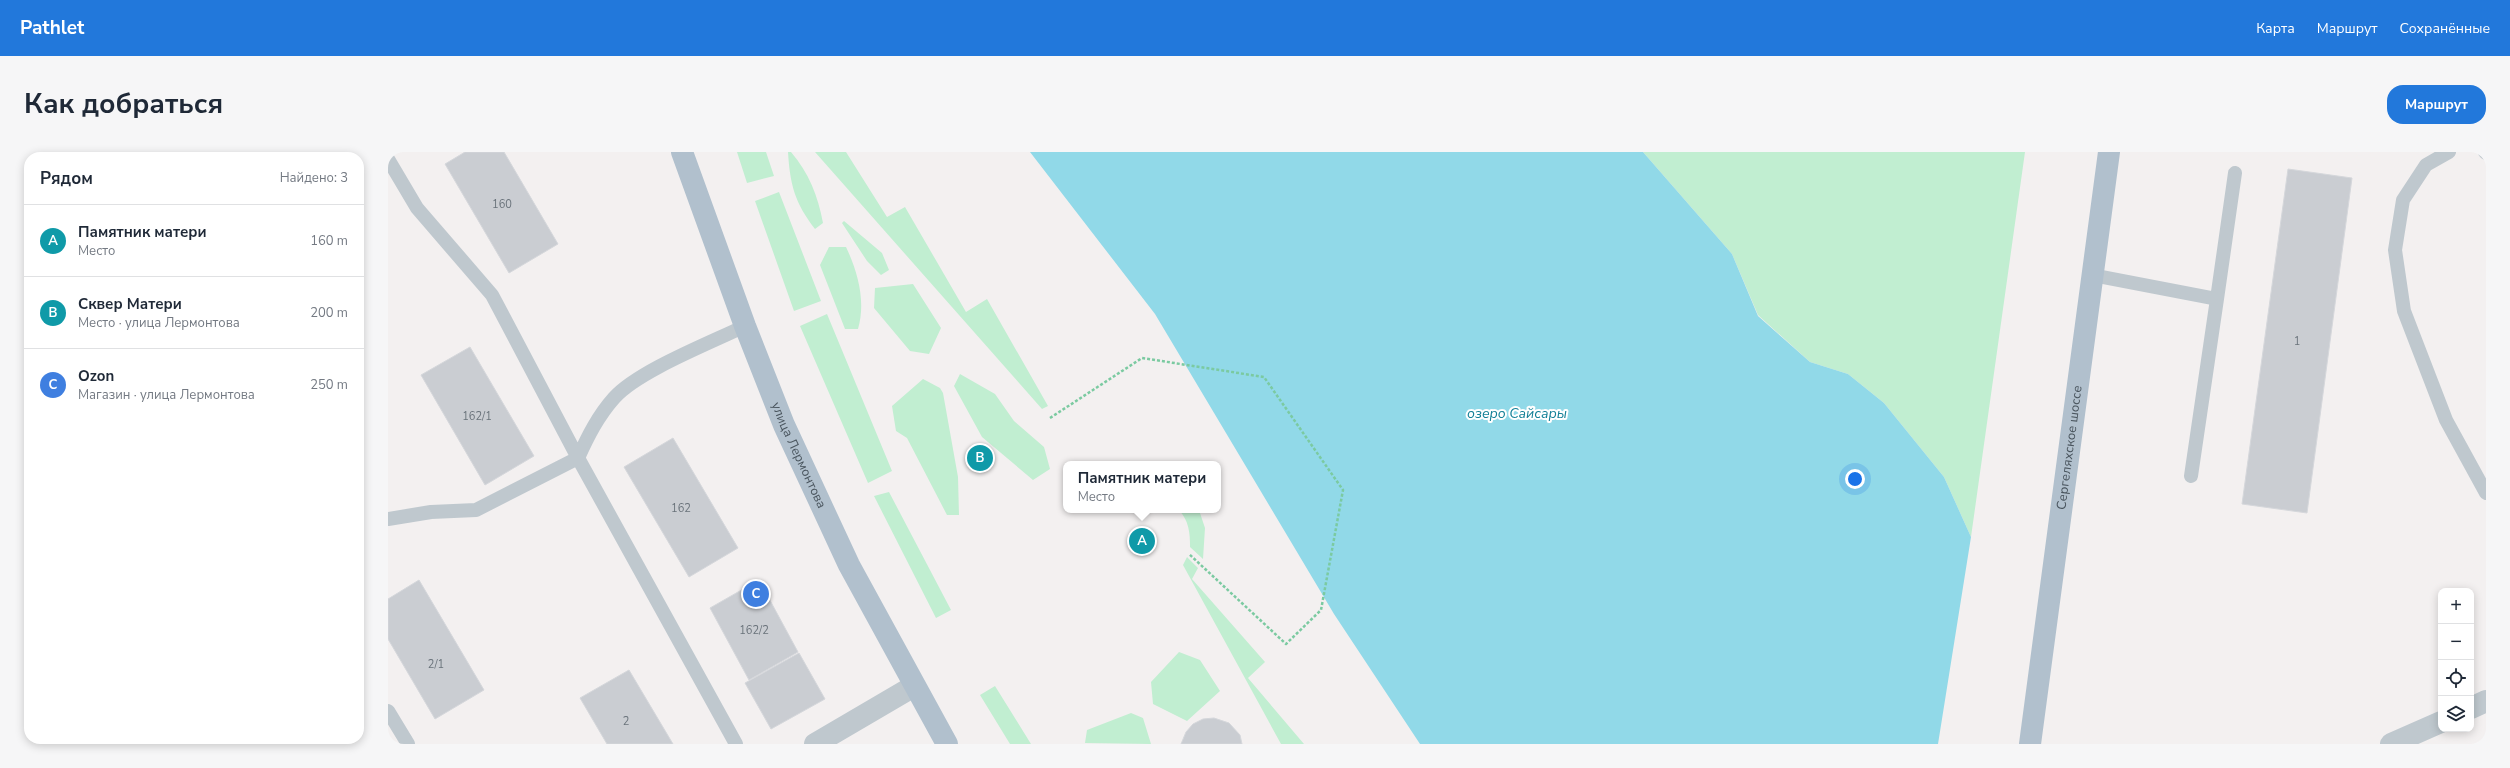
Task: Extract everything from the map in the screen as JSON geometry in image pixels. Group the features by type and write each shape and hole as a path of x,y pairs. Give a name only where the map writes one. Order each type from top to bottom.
{"main road":[{"name":"улица Лермонтова","path":"682,152 744,326 784,425 849,565 947,744"},
{"name":"Сергеляхское шоссе","path":"2030,744 2109,152"}],"street":[{"path":"815,744 914,686"},
{"path":"2474,706 2486,700"},
{"path":"2391,744 2438,723"}],"lane":[{"path":"2449,152 2426,165 2403,200 2395,250 2404,311 2446,420 2486,493"},
{"path":"388,159 416,208 492,295 578,458 736,744"},
{"path":"2191,476 2235,173"},
{"path":"2092,275 2217,299"},
{"path":"388,519 431,512 476,510 578,458 592,427 614,397 646,374 744,326"},
{"path":"388,711 408,744"}],"path":[{"path":"1050,418 1142,358 1264,377 1343,490 1321,610 1286,644 1189,554"}],"green space":[{"path":"737,152 766,152 774,176 747,183"},
{"path":"788,152 791,152 803,168 812,185 823,223 815,229 798,202 790,174"},
{"path":"815,152 846,152 887,217 905,207 966,312 987,299 1048,406 1042,409"},
{"path":"1643,152 2025,152 1971,537 1944,477 1884,403 1848,374 1810,362 1758,315 1732,254"},
{"path":"779,192 821,301 794,311 755,201"},
{"path":"844,221 882,253 889,270 881,275 867,261 842,223"},
{"path":"829,247 846,247 854,267 860,287 861,298 858,329 845,329 820,265"},
{"path":"913,284 941,328 929,354 910,351 874,308 875,288"},
{"path":"827,314 892,471 868,483 800,326"},
{"path":"960,374 995,394 1014,421 1044,447 1050,469 1033,480 982,437 954,386"},
{"path":"923,379 940,388 943,393 958,477 959,515 947,515 907,438 896,431 892,406"},
{"path":"889,492 951,610 936,618 874,496"},
{"path":"1181,513 1200,513 1205,528 1203,559 1190,547 1188,527"},
{"path":"1187,557 1198,568 1192,579 1265,662 1248,678 1304,744 1281,744 1183,565"},
{"path":"1179,652 1200,660 1220,691 1187,721 1153,704 1151,682"},
{"path":"995,686 1031,744 1010,744 980,695"},
{"path":"1131,713 1143,718 1151,744 1085,743 1087,730"}],"water":[{"name":"озеро Сайсары","path":"1030,152 1643,152 1732,254 1758,316 1810,362 1848,374 1884,403 1944,477 1971,537 1938,744 1420,744 1334,614 1155,314"}],"building":[{"path":"465,152 504,152 558,244 509,273 445,164"},
{"path":"2288,169 2352,178 2307,513 2242,504"},
{"path":"470,347 534,456 485,485 421,375"},
{"path":"673,438 738,548 689,577 624,467"},
{"path":"419,580 484,690 435,719 388,639 388,599"},
{"path":"759,580 798,652 749,680 710,608"},
{"path":"799,653 825,699 771,729 745,683"},
{"path":"629,670 673,744 607,744 580,698"},
{"path":"1214,718 1229,723 1240,735 1242,744 1181,744 1186,732 1193,724 1203,719"}],"place":[{"name":"Сквер Матери","path":"980,458"},
{"name":"Памятник матери","path":"1142,541"},
{"name":"Ozon","path":"756,594"}]}
